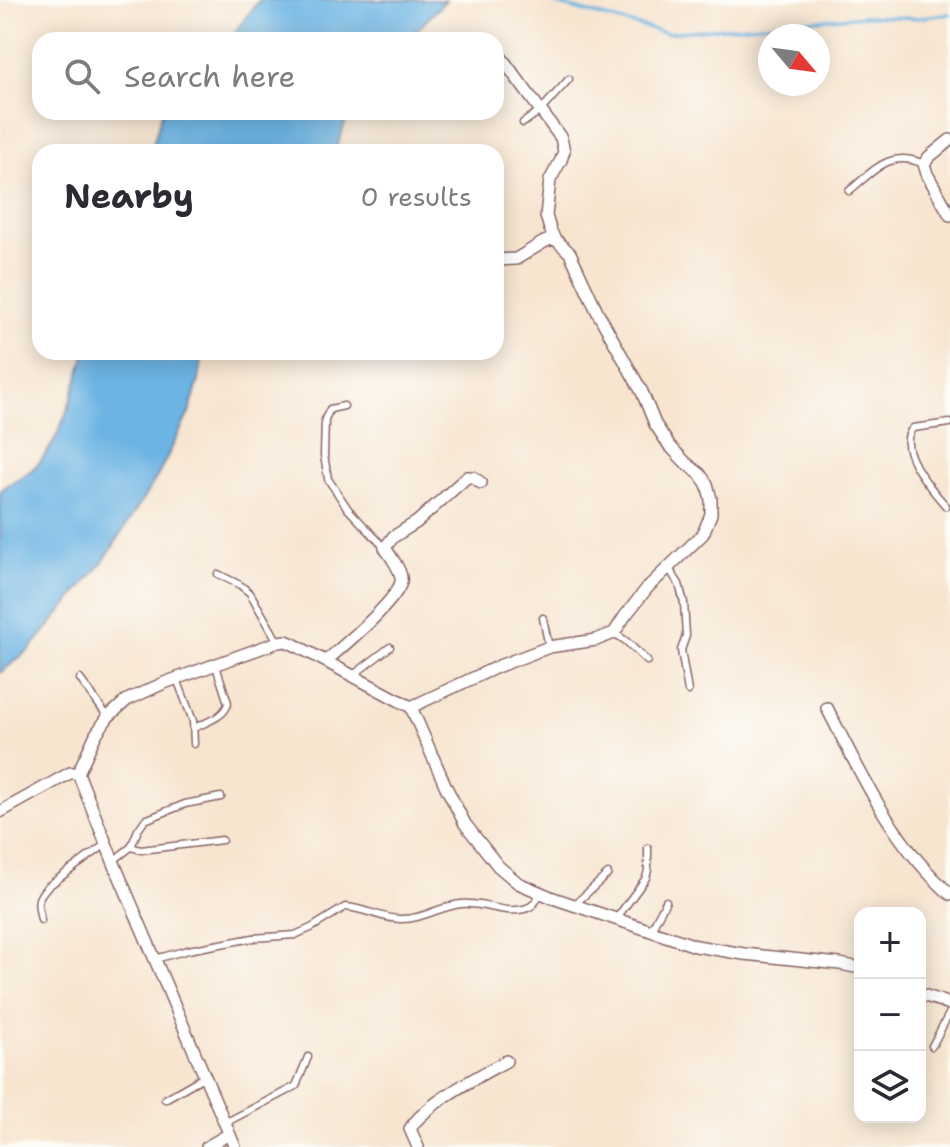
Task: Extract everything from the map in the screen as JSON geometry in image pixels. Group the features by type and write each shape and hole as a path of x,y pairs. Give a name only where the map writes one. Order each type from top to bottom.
{"street":[{"path":"411,707 499,666 549,647 596,640 614,633 648,587 703,534 711,514 707,484 669,445 655,424 642,392 598,313 570,253 554,238 546,216 550,180 564,151 561,138 504,61"},
{"path":"950,140 924,164 950,215"},
{"path":"504,260 516,259 554,238"},
{"path":"326,661 379,611 399,586 400,574 385,548 393,537 417,522 467,477 481,483"},
{"path":"235,1147 78,773 96,734 108,717 127,700 278,642 286,641 411,707 465,824 498,866 518,883 696,946 854,967"},
{"path":"827,708 883,813 903,842 950,894"},
{"path":"0,812 70,773 78,773"},
{"path":"926,996 950,1004"},
{"path":"418,1147 410,1129 415,1121 442,1100 506,1061"},
{"path":"207,1147 227,1129"}],"lane":[{"path":"523,123 541,110 569,79"},
{"path":"849,191 886,161 912,159 924,164"},
{"path":"344,406 330,409 325,419 324,455 328,479 348,509 385,548"},
{"path":"946,506 923,479 910,453 907,437 913,428 950,423"},
{"path":"668,567 679,584 684,603 686,636 681,650 688,691"},
{"path":"218,574 250,593 278,642"},
{"path":"543,618 549,647"},
{"path":"614,633 647,661"},
{"path":"352,676 390,647"},
{"path":"194,728 227,709 228,703 216,666"},
{"path":"80,679 108,717"},
{"path":"177,679 194,728 194,744"},
{"path":"113,861 131,847 145,820 185,804 221,797"},
{"path":"131,847 141,850 222,840"},
{"path":"41,920 37,902 39,895 106,844"},
{"path":"616,919 646,878 648,848"},
{"path":"575,904 608,874"},
{"path":"155,959 253,938 295,935 345,907 399,920 460,904 516,910 529,908 536,903 541,892"},
{"path":"651,930 666,901"},
{"path":"932,1046 950,1012"},
{"path":"227,1129 296,1086 308,1057"},
{"path":"165,1099 205,1076"}],"water":[{"path":"259,0 446,0 415,32 235,32"},
{"path":"160,120 346,120 338,144 153,144"},
{"path":"83,360 202,360 189,413 158,475 103,562 30,649 0,673 0,491 32,470 45,455 67,412"}],"waterway":[{"path":"549,0 666,33 864,16 917,18 950,14"}]}
